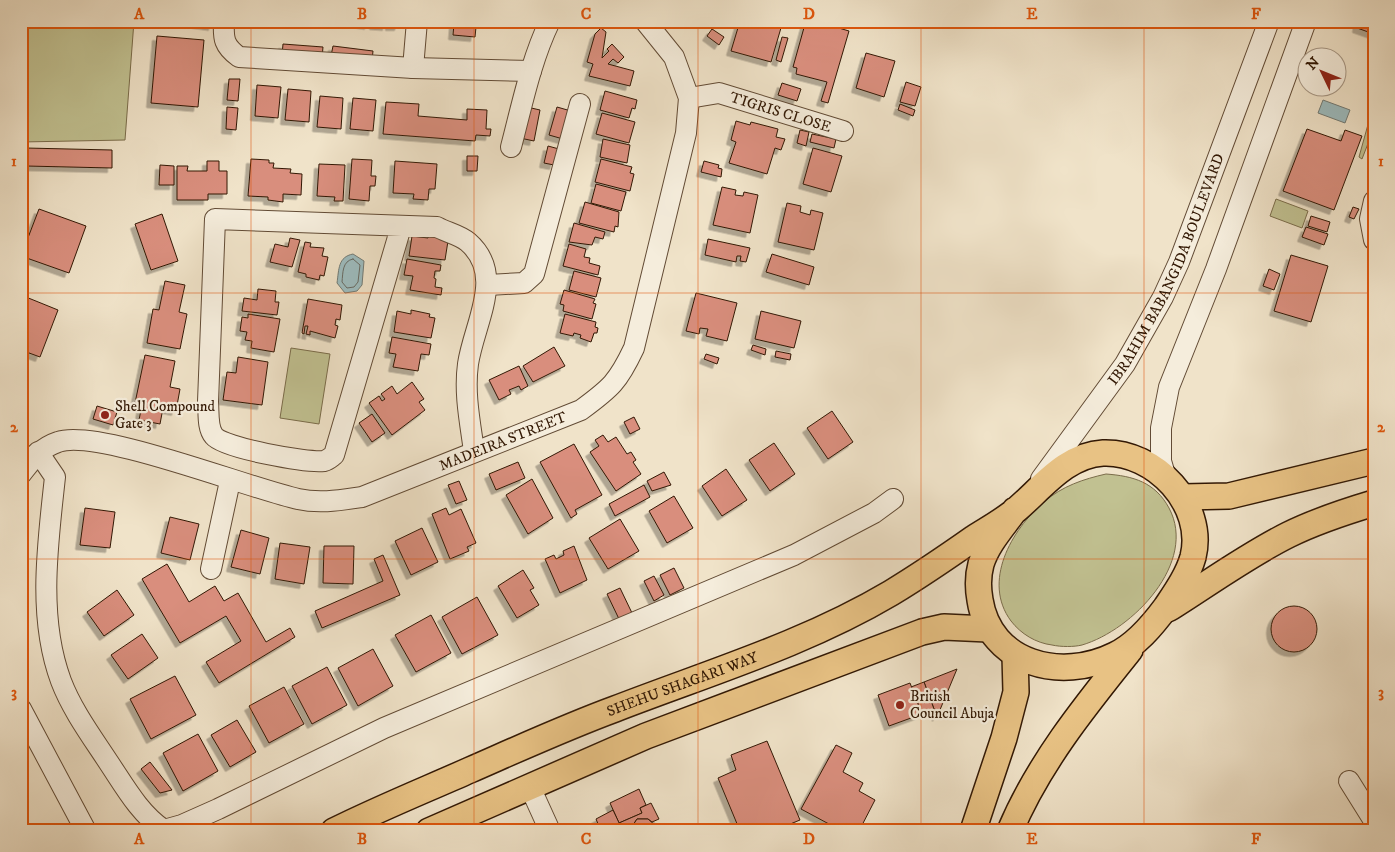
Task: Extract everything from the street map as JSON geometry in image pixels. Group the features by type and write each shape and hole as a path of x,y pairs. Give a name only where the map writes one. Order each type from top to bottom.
{"main road":[{"path":"1010,831 1028,793 1047,763 1096,692 1162,613 1179,587 1193,556 1194,524 1188,504 1166,478 1144,463 1125,456 1105,453 1083,456 1065,467 1022,503 992,541 981,565 978,590 988,629 1002,646 1015,655 1059,667 1113,656 1137,641"},
{"path":"1183,497 1229,496 1374,461"},
{"name":"SHEHU SHAGARI WAY","path":"334,831 582,721 808,636 889,594 1022,503"},
{"path":"1162,613 1248,557 1288,535 1330,516 1374,503"},
{"path":"429,831 646,736 922,632 944,626 988,629"},
{"path":"973,831 1004,738 1016,692 1015,655"}],"street":[{"path":"224,21 224,37 229,49 239,57 413,68 531,71"},
{"path":"413,68 417,21"},
{"path":"511,146 531,71 550,21"},
{"name":"MADEIRA STREET","path":"21,474 38,452 59,441 81,439 139,451 230,481 299,499 324,502 362,497 581,410 611,387 624,369 634,348 686,133 689,98 674,56 645,21"},
{"name":"IBRAHIM BABANGIDA BOULEVARD","path":"1022,503 1125,364 1163,297 1189,235 1270,21"},
{"path":"1166,478 1161,461 1161,428 1169,387 1227,241 1306,21"},
{"name":"TIGRIS CLOSE","path":"689,98 719,93 843,131"},
{"path":"488,285 524,283 534,274 580,104"},
{"path":"1374,201 1370,219 1374,240"},
{"path":"401,227 334,455 326,461 312,461 230,446 214,437 210,425 208,402 215,219 437,227 466,241 481,256 488,285 469,362 466,392 474,451"},
{"path":"38,452 55,477 46,561 52,643 61,681 87,728 134,801 155,824 164,830 182,825 218,809 384,728 794,554 874,512 892,499"},
{"path":"211,569 230,481"},
{"path":"21,709 86,831"},
{"path":"1349,780 1374,821"},
{"path":"530,787 550,831"}],"green space":[{"path":"21,21 134,21 125,140 21,142"},
{"path":"1372,110 1374,128 1362,159 1359,157"},
{"path":"1276,199 1308,211 1302,228 1270,216"},
{"path":"291,348 330,354 319,424 280,418"},
{"path":"1106,474 1134,479 1150,486 1169,508 1176,529 1175,550 1168,571 1156,591 1140,609 1121,625 1102,637 1082,645 1071,646 1056,646 1035,640 1015,626 1003,606 999,590 1004,557 1021,527 1051,496 1074,484"}],"water":[{"path":"1323,100 1350,110 1345,123 1318,113"},
{"path":"353,254 364,261 362,285 357,291 345,293 337,283 339,268 344,258"}],"building":[{"path":"178,21 213,21 213,26"},
{"path":"358,21 369,21 369,25 357,23"},
{"path":"374,21 387,21 387,26 374,25"},
{"path":"390,21 400,21 399,26 390,26"},
{"path":"740,21 783,21 771,62 731,51"},
{"path":"815,21 849,31 828,103 821,101 827,82 796,74 797,68 793,67 805,24 813,26"},
{"path":"1355,21 1374,21 1374,34 1357,28 1358,22"},
{"path":"454,24 476,27 475,37 453,35"},
{"path":"601,28 606,32 602,58 609,51 607,49 612,44 624,57 618,63 613,59 608,64 634,71 630,86 589,76 593,64 587,62 595,34"},
{"path":"712,29 724,37 719,45 707,36"},
{"path":"157,36 204,40 198,107 151,103"},
{"path":"782,37 788,38 781,62 776,60"},
{"path":"283,44 323,47 322,58 282,55"},
{"path":"333,46 373,51 372,61 331,56"},
{"path":"866,53 895,61 884,97 856,88"},
{"path":"229,79 240,79 238,101 227,100"},
{"path":"906,82 921,87 915,106 900,102"},
{"path":"782,83 801,89 797,101 778,95"},
{"path":"257,85 281,87 278,118 255,116"},
{"path":"288,89 311,91 309,122 285,120"},
{"path":"605,91 637,100 635,109 632,108 629,118 600,110"},
{"path":"320,96 343,98 341,129 317,127"},
{"path":"353,98 376,100 373,131 350,129"},
{"path":"386,102 419,104 418,116 467,120 467,109 487,110 486,129 491,129 490,136 476,135 475,141 383,134"},
{"path":"900,104 915,110 913,116 898,110"},
{"path":"227,107 238,108 236,130 226,129"},
{"path":"527,107 540,110 534,141 520,138"},
{"path":"557,107 571,111 563,139 549,135"},
{"path":"602,113 635,122 629,143 596,134"},
{"path":"736,121 750,125 751,122 778,129 776,137 785,139 781,150 775,148 767,174 729,163 736,142 731,140"},
{"path":"1307,129 1341,141 1345,130 1362,136 1334,210 1283,191"},
{"path":"800,130 809,132 806,146 797,143"},
{"path":"812,134 836,139 834,148 810,142"},
{"path":"603,139 630,145 627,163 600,157"},
{"path":"548,146 559,149 554,165 544,163"},
{"path":"26,148 112,150 112,168 26,166"},
{"path":"813,148 842,156 831,192 803,184"},
{"path":"467,156 478,156 477,171 467,171"},
{"path":"251,159 269,160 269,163 274,163 273,168 291,169 290,173 302,174 301,195 283,194 283,202 268,200 268,197 248,196"},
{"path":"352,159 372,160 371,176 376,176 375,186 370,186 369,201 349,199"},
{"path":"601,159 632,167 630,173 634,174 630,191 595,182"},
{"path":"207,161 219,161 219,171 227,171 227,194 208,194 208,200 177,200 177,166 188,166 187,171 207,171"},
{"path":"395,161 437,164 435,189 429,189 428,200 413,199 414,194 393,193"},
{"path":"704,161 719,165 718,168 722,169 721,177 701,172"},
{"path":"319,164 345,165 343,201 334,201 335,197 317,196"},
{"path":"160,165 174,166 174,185 159,185"},
{"path":"596,184 626,192 621,211 591,203"},
{"path":"722,187 736,190 735,195 743,196 744,192 758,195 750,233 713,225"},
{"path":"585,202 619,212 618,227 615,226 614,232 579,223"},
{"path":"787,203 801,206 800,212 810,215 811,210 823,213 814,250 778,242"},
{"path":"1353,207 1359,209 1354,219 1349,217"},
{"path":"39,209 86,226 69,273 21,256"},
{"path":"162,214 178,261 151,270 135,224"},
{"path":"1311,216 1330,222 1327,232 1308,226"},
{"path":"574,223 605,232 603,239 595,237 592,245 569,242"},
{"path":"1306,227 1328,234 1324,245 1302,237"},
{"path":"429,233 439,234 439,239 448,241 445,260 409,256 412,236 428,238"},
{"path":"290,238 300,240 292,267 270,262 275,244 288,247"},
{"path":"708,239 750,248 746,262 740,261 741,256 737,256 736,262 705,255"},
{"path":"305,242 311,243 310,247 324,248 322,256 328,257 324,276 320,275 319,280 306,277 306,274 298,272"},
{"path":"569,244 586,249 584,257 590,258 589,263 600,266 598,275 563,266"},
{"path":"772,254 814,267 809,285 766,272"},
{"path":"1291,255 1328,266 1311,322 1274,311"},
{"path":"407,259 441,265 440,271 435,271 434,278 436,279 435,287 442,288 441,295 410,290 413,276 404,275"},
{"path":"1269,269 1280,274 1274,290 1263,286"},
{"path":"574,271 601,278 596,297 569,290"},
{"path":"165,281 185,285 179,312 187,314 180,349 147,343 153,309 159,310"},
{"path":"258,289 276,291 275,302 279,302 277,315 242,311 244,298 257,300"},
{"path":"564,290 595,299 593,303 596,304 592,319 563,311 564,305 560,304"},
{"path":"696,293 737,303 727,341 706,336 708,329 700,328 699,334 686,331"},
{"path":"21,295 58,310 40,357 21,350"},
{"path":"308,299 342,305 340,320 336,319 335,325 338,326 335,338 310,331 310,335 306,334 308,326 305,326 304,334 302,333"},
{"path":"411,310 430,314 429,317 435,318 431,338 394,332 397,311 411,314"},
{"path":"761,311 801,321 794,348 755,339"},
{"path":"248,314 280,319 274,352 251,348 252,341 245,340 247,332 240,331 242,317 248,318"},
{"path":"565,314 596,322 597,333 594,333 591,342 580,338 581,335 574,333 573,336 560,333"},
{"path":"392,337 431,344 429,355 421,354 418,371 393,367 396,354 389,353"},
{"path":"753,345 766,349 765,355 751,350"},
{"path":"554,347 565,366 533,382 523,366"},
{"path":"776,351 791,354 790,360 775,357"},
{"path":"706,354 719,358 717,364 704,359"},
{"path":"145,355 175,361 170,387 180,389 176,411 163,408 160,424 139,420 142,405 135,403"},
{"path":"238,357 268,362 262,405 223,400 227,372 236,373"},
{"path":"519,366 528,386 521,390 519,386 509,390 511,394 499,400 489,380"},
{"path":"412,382 424,399 419,402 425,410 392,435 369,403 379,396 382,401 385,399 381,394 392,386 397,394"},
{"name":"Shell Compound Gate 3","path":"97,406 117,412 113,425 93,419"},
{"path":"832,411 853,442 828,459 807,428"},
{"path":"372,414 385,433 372,442 359,423"},
{"path":"634,417 640,429 630,434 624,422"},
{"path":"603,435 608,442 616,437 627,454 631,452 636,460 633,462 641,474 616,491 590,452 599,446 595,440"},
{"path":"774,443 795,474 770,491 749,460"},
{"path":"574,444 602,495 575,510 577,514 571,518 540,462"},
{"path":"518,462 525,478 496,490 489,474"},
{"path":"726,469 747,500 722,516 702,486"},
{"path":"664,472 671,485 652,491 647,481"},
{"path":"532,479 553,518 528,534 506,495"},
{"path":"459,481 467,500 456,504 448,485"},
{"path":"644,485 650,497 615,516 609,504"},
{"path":"674,496 693,528 667,543 649,511"},
{"path":"85,508 115,512 110,548 80,545"},
{"path":"446,508 449,515 461,509 476,543 467,547 469,551 450,559 432,514"},
{"path":"170,517 199,524 190,560 161,553"},
{"path":"620,519 639,551 608,569 589,538"},
{"path":"422,528 438,562 411,575 395,541"},
{"path":"241,530 269,538 260,574 231,567"},
{"path":"280,543 310,547 304,584 275,579"},
{"path":"324,546 354,546 353,584 323,583"},
{"path":"574,546 587,580 560,593 545,559 554,555 556,559 564,555 563,551"},
{"path":"383,555 400,595 322,628 315,611 383,581 374,559"},
{"path":"167,564 189,602 215,586 224,601 238,593 266,642 290,628 295,637 219,683 206,662 241,641 226,616 180,643 142,579"},
{"path":"674,568 684,588 670,595 660,575"},
{"path":"523,570 534,588 530,590 539,605 517,618 498,586"},
{"path":"654,576 664,595 654,601 644,581"},
{"path":"620,588 632,613 619,619 607,594"},
{"path":"117,590 134,615 104,636 87,612"},
{"path":"477,597 498,635 462,654 442,617"},
{"path":"1290,606 1298,606 1307,610 1313,616 1317,629 1313,642 1307,648 1298,652 1290,652 1281,648 1275,642 1271,633 1271,625 1275,616 1281,610"},
{"path":"431,615 451,653 416,672 395,635"},
{"path":"142,634 158,658 128,679 111,655"},
{"path":"373,649 393,686 358,706 338,668"},
{"path":"327,667 347,705 312,724 292,686"},
{"path":"957,669 937,717 924,682"},
{"path":"175,676 196,715 151,739 130,699"},
{"path":"924,682 934,709 922,714 911,687"},
{"name":"British Council Abuja","path":"910,683 922,714 889,726 878,695"},
{"path":"284,687 304,724 269,743 249,706"},
{"path":"237,720 256,752 230,767 211,735"},
{"path":"198,734 218,771 183,791 163,753"},
{"path":"767,741 800,820 778,829 778,831 740,831 718,778 736,770 731,755"},
{"path":"836,745 852,753 843,772 863,783 859,791 875,800 859,831 842,831 801,809"},
{"path":"150,762 172,790 160,793 141,769"},
{"path":"639,789 646,805 640,808 642,813 619,823 610,803"},
{"path":"651,803 659,819 652,822 648,819 637,819 629,831 617,831 621,827 619,823 642,813 640,808"},
{"path":"613,810 621,827 617,831 601,831 596,819"},
{"path":"637,819 648,819 656,826 656,831 629,831"}],"place":[{"name":"Shell Compound Gate 3","path":"105,415"},
{"name":"British Council Abuja","path":"900,705"}]}
